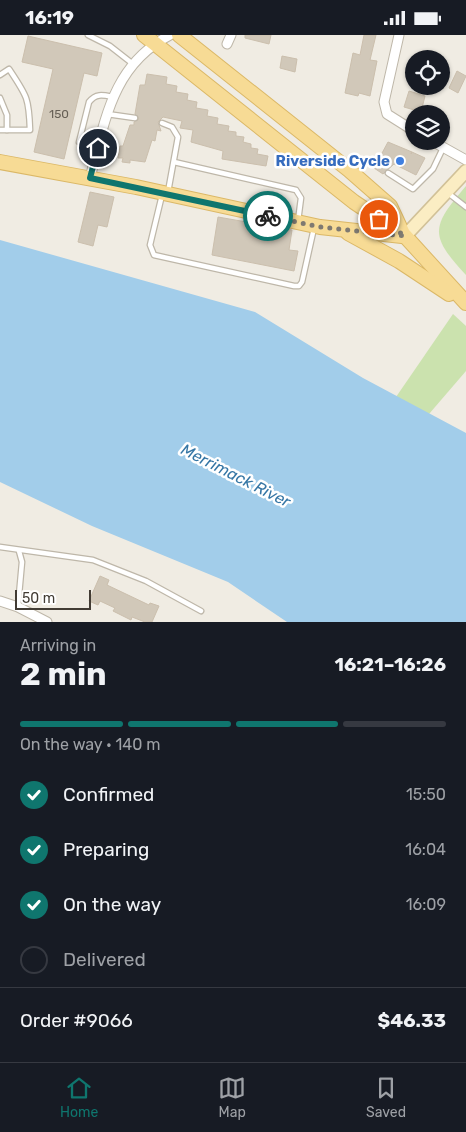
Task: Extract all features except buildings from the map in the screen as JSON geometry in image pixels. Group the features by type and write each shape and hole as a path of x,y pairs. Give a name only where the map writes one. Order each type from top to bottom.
{"main road":[{"path":"179,35 349,170 390,206 405,236"},
{"path":"149,39 354,202 405,236 466,304"},
{"path":"0,162 90,178 314,226 405,236"},
{"path":"405,236 466,171"},
{"path":"340,230 399,261 466,304"}],"street":[{"path":"90,178 107,114 122,79 149,39 170,35"},
{"path":"227,44 231,35"},
{"path":"399,35 384,102 387,114 405,125"},
{"path":"447,150 466,160"},
{"path":"0,601 18,607 47,622"}],"lane":[{"path":"88,35 110,46 133,64"},
{"path":"0,75 9,69 29,102 30,130 0,130"},
{"path":"98,148 79,142 89,102 93,97 100,95 114,97"},
{"path":"0,98 7,115 7,130"},
{"path":"107,114 135,118"},
{"path":"162,123 172,127 178,137 174,162 150,245 154,255 299,286 302,282 314,226"},
{"path":"388,173 413,189 433,169 442,150"},
{"path":"174,162 296,190 301,198 298,222"},
{"path":"447,193 466,207"},
{"path":"0,547 93,560 146,581 201,611"},
{"path":"18,607 22,562 19,551"}],"green space":[{"path":"466,186 466,275 445,250 439,231 446,212"},
{"path":"453,314 466,326 466,371 429,414 396,397"}],"water":[{"name":"Merrimack River","path":"0,240 255,312 363,378 466,433 466,622 287,622 228,582 92,526 0,482"}],"way so far":[{"path":"268,216 320,227 405,236 379,219"}],"place":[{"name":"Riverside Cycle","path":"400,161"}],"route":[{"path":"98,148 90,178 268,216"}]}
